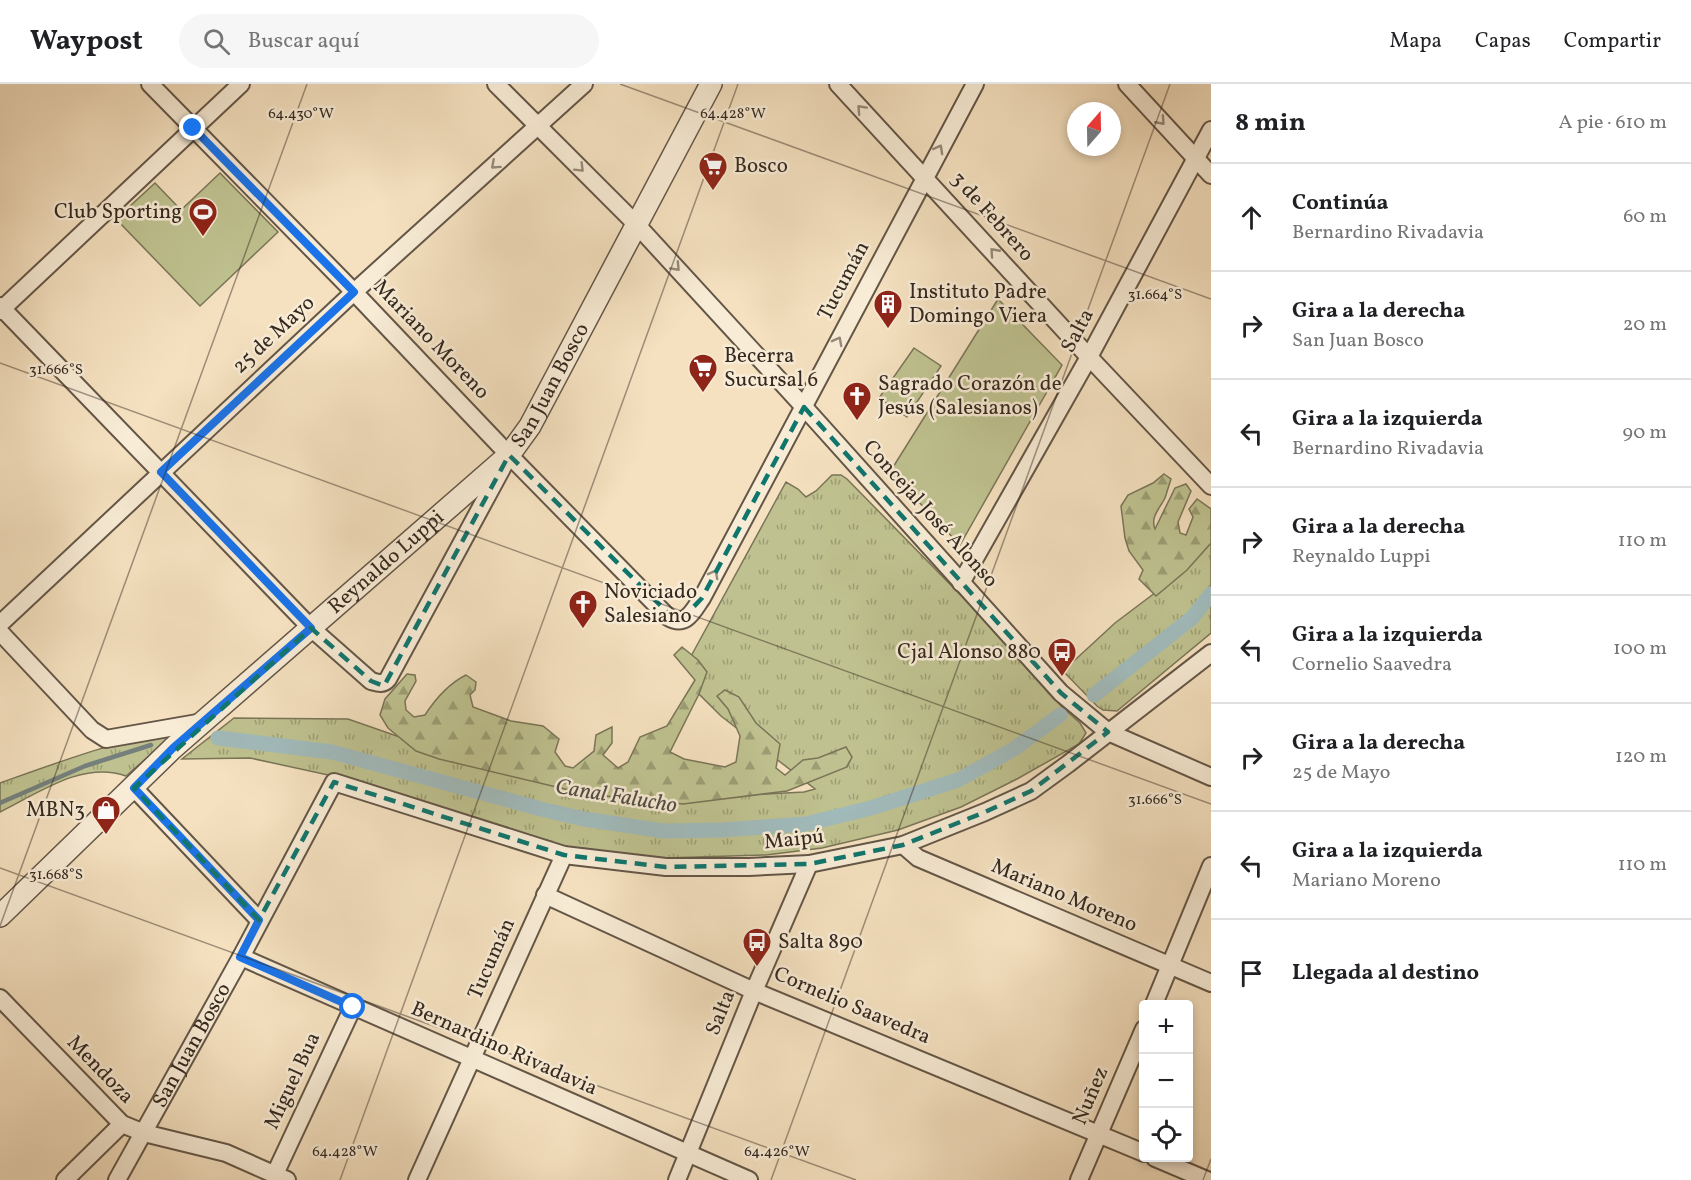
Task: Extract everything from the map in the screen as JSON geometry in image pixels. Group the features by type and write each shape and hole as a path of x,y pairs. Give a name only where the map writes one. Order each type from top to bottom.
{"street":[{"name":"Mariano Moreno","path":"150,84 668,617 681,621"},
{"path":"241,84 1,309 311,628"},
{"name":"Concejal José Alonso","path":"496,84 636,224 804,406 1061,693 1108,732 1211,777"},
{"name":"25 de Mayo","path":"0,624 354,292 584,84"},
{"name":"San Juan Bosco","path":"311,628 371,681 382,683 388,679 509,455 530,426 711,84"},
{"name":"3 de Febrero","path":"838,84 1211,486"},
{"name":"Tucumán","path":"681,621 691,613 702,598 924,176 975,84"},
{"path":"1127,84 1211,175"},
{"name":"Salta","path":"961,583 1089,357 1211,130"},
{"name":"Reynaldo Luppi","path":"0,916 203,722 509,455"},
{"path":"0,632 92,730 106,739 203,722"},
{"name":"Maipú","path":"334,782 564,855 666,867 809,864 903,845 1031,791 1211,653"},
{"name":"San Juan Bosco","path":"117,1180 334,782"},
{"path":"134,788 259,920"},
{"name":"Mariano Moreno","path":"903,845 918,858 1211,983"},
{"name":"Tucumán","path":"417,1180 564,855"},
{"name":"Salta","path":"677,1180 754,990 809,864"},
{"path":"1156,1000 1211,866"},
{"name":"Cornelio Saavedra","path":"545,895 754,990 1139,1151"},
{"name":"Bernardino Rivadavia","path":"240,957 749,1180"},
{"name":"Mendoza","path":"0,998 122,1124 144,1133 226,1153 281,1177"},
{"name":"Miguel Bua","path":"281,1177 353,1007"},
{"name":"Nuñez","path":"1079,1180 1139,1039"},
{"path":"65,1180 122,1124"},
{"path":"1164,1162 1207,1180"}],"highlighted area":[{"path":"804,407 1061,693 1108,732 1031,791 985,812 903,845 809,864 666,867 564,855 334,782 259,920 134,788 311,628 371,681 384,686 509,455 678,623 702,598"}],"green space":[{"name":"Club Sporting","path":"220,173 278,232 200,306 116,219 155,183 181,210"},
{"path":"998,299 1062,365 960,545 890,472"},
{"path":"914,348 941,366 907,417 879,398"},
{"path":"1164,474 1171,479 1165,498 1156,513 1155,529 1175,488 1186,484 1191,491 1178,522 1180,533 1186,535 1193,517 1189,509 1197,499 1211,509 1211,543 1187,570 1156,596 1139,579 1143,570 1129,551 1121,506 1128,495 1153,483"},
{"path":"832,475 841,475 847,479 987,622 1061,706 1080,723 1086,733 1079,744 961,807 898,830 822,848 766,855 664,858 543,845 365,783 250,758 182,759 234,718 348,719 437,750 706,797 804,792 815,789 721,716 699,694 690,658 786,482 806,497 816,491"},
{"path":"1211,527 1211,633 1117,711 1103,710 1063,671 1115,623 1168,583"},
{"path":"682,647 698,660 707,672 699,694 670,752 684,759 725,767 736,762 740,736 728,709 717,696 725,690 739,697 756,723 780,744 776,768 785,775 803,760 818,758 846,747 852,757 847,767 787,791 683,804 586,794 439,759 416,751 388,728 380,715 385,699 407,674 415,675 416,681 405,701 406,710 414,717 425,715 443,692 466,675 476,682 475,690 470,695 473,707 511,721 543,726 559,739 555,752 565,766 573,768 594,751 596,735 612,727 612,743 603,755 618,768 628,762 640,737 667,726 695,680 674,655"},
{"path":"180,729 126,776 110,772 93,772 77,776 45,788 0,812 0,783 111,745"}],"waterway":[{"name":"Canal Falucho","path":"1094,695 1192,618 1211,594"},
{"name":"Canal Falucho","path":"218,738 332,752 584,819 664,831 721,830 806,824 871,808 958,780 1014,749 1060,715"},
{"name":"Canal Falucho","path":"0,803 85,766 151,745"}],"place":[{"name":"Bosco","path":"713,192"},
{"name":"Club Sporting","path":"203,238"},
{"name":"Instituto Padre Domingo Viera","path":"888,330"},
{"name":"Becerra Sucursal 6","path":"703,394"},
{"name":"Sagrado Corazón de Jesús (Salesianos)","path":"857,422"},
{"name":"Noviciado Salesiano","path":"583,630"},
{"name":"Cjal Alonso 880","path":"1062,678"},
{"name":"MBN3","path":"106,836"},
{"name":"Salta 890","path":"757,968"}],"route":[{"path":"193,128 354,292 161,472 311,628 173,748 134,788 259,920 240,957 353,1007"}]}
